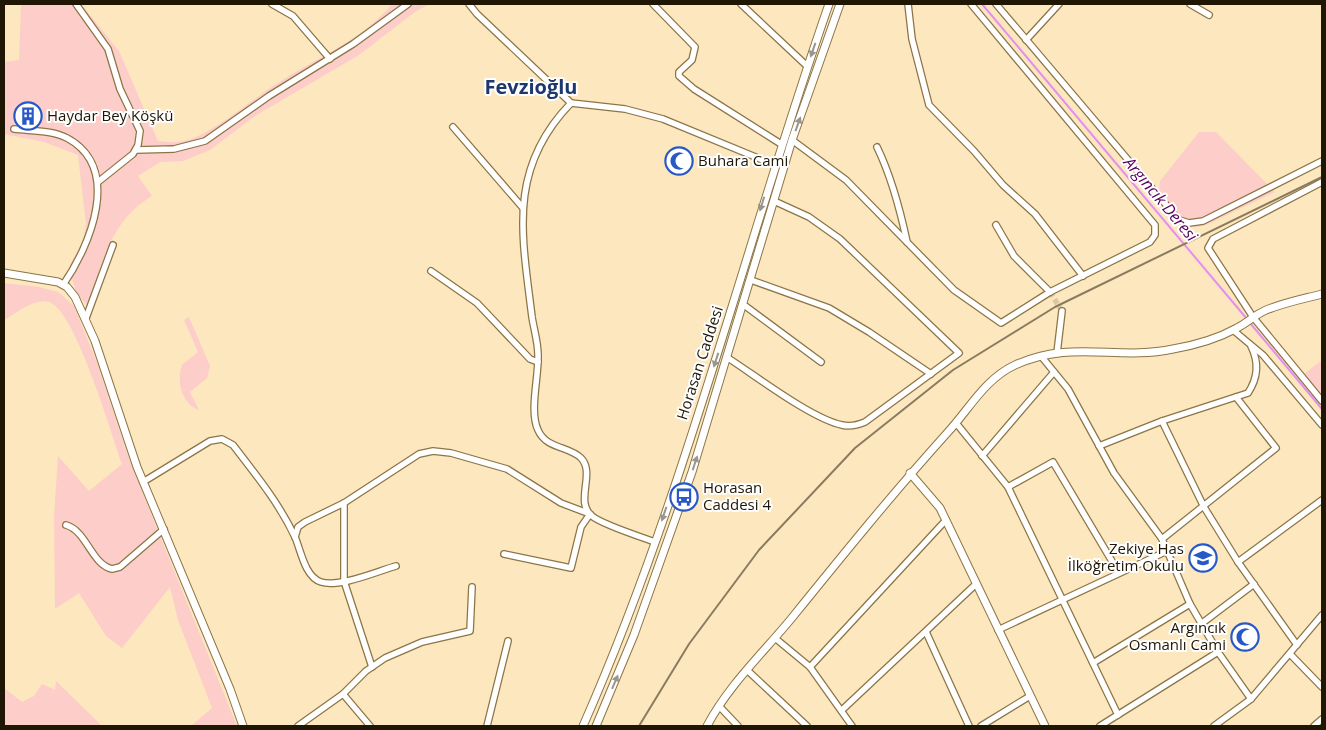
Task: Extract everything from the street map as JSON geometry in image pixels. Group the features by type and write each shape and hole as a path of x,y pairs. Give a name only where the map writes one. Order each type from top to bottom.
{"street":[{"path":"76,4 108,49 120,89 139,127 140,136 136,150 129,158 98,182"},
{"path":"272,4 292,16 330,59"},
{"path":"136,150 174,149 205,140 269,96 330,59 408,4"},
{"path":"469,4 477,14 571,103 625,110 663,119 775,165"},
{"path":"653,4 695,48 692,60 679,72 679,76 694,89 781,144"},
{"path":"741,4 807,66"},
{"name":"Horasan Caddesi","path":"583,726 619,639 655,542 722,342 781,144 829,4"},
{"name":"Horasan Caddesi","path":"596,726 648,598 692,472 744,305 792,140 840,4"},
{"path":"908,4 912,40 929,104 974,151 1003,185 1035,214 1083,276"},
{"path":"792,140 846,180 954,290 1000,323 1050,292 1150,242 1155,235 1155,225 971,4"},
{"path":"996,4 1179,220 1189,223 1203,221 1322,161"},
{"path":"1026,40 1059,4"},
{"path":"1190,4 1208,15"},
{"path":"571,103 554,122 537,151 526,182 523,208 526,260 538,362 535,419 537,430 546,442 577,455 584,463 587,469 585,501 590,514"},
{"path":"452,127 523,208"},
{"path":"14,129 60,135 72,142 88,157 98,182 96,209 89,236 80,256 63,284"},
{"path":"877,147 888,169 900,208 907,242"},
{"path":"1322,182 1213,239 1209,243 1210,253 1252,318 1322,401"},
{"path":"728,358 802,406 836,423 848,426 865,422 959,353 840,239 809,217 774,201"},
{"path":"996,225 1014,256 1050,292"},
{"path":"86,318 113,245"},
{"path":"431,271 477,303 530,359 538,362"},
{"path":"4,273 63,284 73,293 86,318 143,482 230,689 243,726"},
{"path":"751,280 829,308 869,332 931,374"},
{"path":"706,726 747,670 910,473 993,379 1014,366 1041,356 1057,353 1091,350 1126,354 1154,353 1201,343 1236,328 1270,309 1322,294"},
{"path":"744,305 821,362"},
{"path":"1057,353 1062,312"},
{"path":"1236,328 1251,346 1263,355 1322,425"},
{"path":"1099,446 1162,421 1248,393 1255,378 1257,365 1251,346"},
{"path":"1041,356 1068,389 1114,473 1162,539 1190,604 1201,624 1251,699"},
{"path":"982,456 1054,372"},
{"path":"1162,539 1204,508 1276,448 1236,397"},
{"path":"1162,421 1204,508 1238,562 1298,645"},
{"path":"956,423 1008,487 1118,715"},
{"path":"143,482 210,441 225,440 233,445 270,492 295,537 310,573 315,579 327,583 344,581 396,566"},
{"path":"295,537 301,524 344,503 419,454 439,451 507,469 561,503 655,542"},
{"path":"1008,487 1053,462 1119,573"},
{"path":"910,473 934,498 946,520 1045,726"},
{"path":"1238,562 1322,500"},
{"path":"344,503 344,581 372,667"},
{"path":"504,554 571,568 582,527 590,514"},
{"path":"810,667 946,520"},
{"path":"66,525 77,531 104,566 112,569 120,567 164,529"},
{"path":"998,630 1167,551"},
{"path":"842,710 976,584"},
{"path":"1201,624 1254,584"},
{"path":"298,726 343,694 372,667 422,642 470,631 472,587"},
{"path":"1093,663 1190,604"},
{"path":"1214,726 1251,699 1322,615"},
{"path":"926,632 969,726"},
{"path":"775,638 810,667 852,726"},
{"path":"487,726 508,641"},
{"path":"1100,726 1218,652"},
{"path":"1290,654 1322,687"},
{"path":"747,670 807,726"},
{"path":"343,694 370,726"},
{"path":"981,726 1030,696"},
{"path":"719,706 738,726"},
{"path":"1314,726 1322,719"}],"shaded area":[{"path":"21,4 81,4 119,51 158,141 172,142 191,139 217,126 276,84 353,39 380,17 392,4 429,4 415,12 359,55 255,116 210,150 183,161 160,162 138,176 152,196 126,218 117,231 103,259 88,307 76,292 70,272 70,265 83,241 86,224 78,155 44,142 4,134 4,62 19,60"},
{"path":"1199,132 1216,132 1275,192 1206,225 1197,227 1186,225 1159,194 1160,181"},
{"path":"4,283 39,287 58,292 74,306 97,363 129,459 237,726 191,726 212,708 178,620 170,587 122,648 106,636 79,593 55,609 54,516 58,456 89,491 122,464 92,375 70,326 59,310 49,302 43,301 32,304 4,320"},
{"path":"189,317 210,366 207,378 190,392 199,410 188,403 180,385 182,365 198,352 184,320"},
{"path":"1322,360 1322,396 1304,374"},
{"path":"56,681 102,726 4,726 4,688 22,702 34,696 42,684 55,690"}],"waterway":[{"name":"Argıncık Deresi","path":"982,4 1247,319"},
{"name":"Argıncık Deresi","path":"1250,323 1322,409"}],"tunnel":[{"path":"1050,292 1062,311"}],"railway":[{"path":"639,726 689,644 759,550 855,448 953,370 1055,307 1322,177"}],"place":[{"name":"Haydar Bey Köşkü","path":"28,116"},
{"name":"Buhara Cami","path":"679,161"},
{"name":"Horasan Caddesi 4","path":"684,497"},
{"name":"Zekiye Has İlköğretim Okulu","path":"1203,558"},
{"name":"Argıncık Osmanlı Cami","path":"1245,637"}],"district":[{"name":"Fevzioğlu","path":"531,87"}]}
